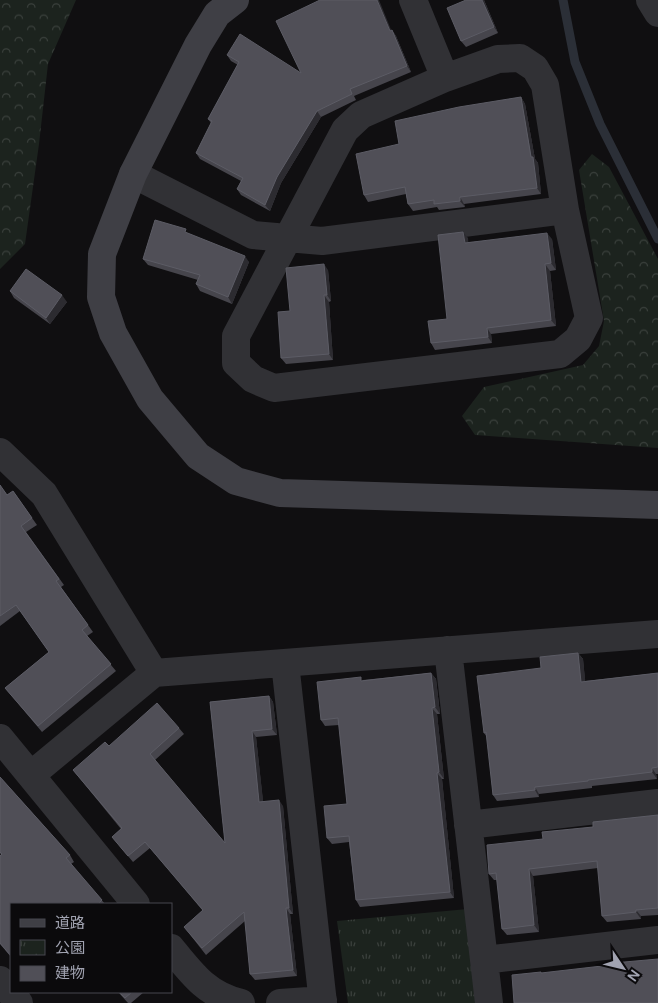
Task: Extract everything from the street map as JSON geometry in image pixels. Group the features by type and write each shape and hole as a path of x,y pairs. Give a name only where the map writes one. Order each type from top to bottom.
{"street":[{"path":"235,0 217,14 198,45 133,174 102,254 102,297 113,333 150,400 198,456 236,481 280,493 658,504"},
{"path":"413,0 445,78"},
{"path":"650,0 658,12"},
{"path":"520,58 535,68 545,85 565,210 589,318 578,339 560,354 274,388 253,379 236,363 236,336 344,130 361,115 445,78 498,59 520,58"},
{"path":"133,174 253,235 322,241 565,210"},
{"path":"0,452 44,494 154,673"},
{"path":"31,775 154,673 658,634"},
{"path":"448,650 489,1003"},
{"path":"280,1003 323,1002 285,663"},
{"path":"0,738 135,903"},
{"path":"468,825 658,802"},
{"path":"484,960 658,940"},
{"path":"172,949 205,986 226,999 242,1003"},
{"path":"0,980 10,992"},
{"path":"11,993 19,1003"},
{"path":"25,1003 38,993"}],"green space":[{"path":"0,0 76,0 48,64 25,244 0,269"},
{"path":"592,154 609,167 658,259 658,448 475,435 462,416 484,387 583,365 599,346 604,321 579,170"},
{"path":"468,909 477,1003 348,1003 337,921"}],"building":[{"path":"320,0 377,0 407,66 350,89 352,94 317,111 277,177 265,205 237,189 243,178 196,153 212,121 208,119 239,62 227,55 240,34 301,73 276,21"},
{"path":"466,0 482,0 494,27 461,41 447,8"},
{"path":"521,97 537,188 460,197 460,201 434,204 434,200 408,204 405,187 364,195 356,154 399,144 395,121 459,107"},
{"path":"155,220 186,229 185,232 245,256 228,297 196,284 200,275 143,259"},
{"path":"463,232 465,243 547,233 551,263 545,264 551,320 487,328 488,337 431,343 428,321 447,319 438,235"},
{"path":"324,264 327,295 324,295 329,354 281,358 278,312 290,311 286,268"},
{"path":"26,269 62,295 46,318 10,291"},
{"path":"0,485 7,495 13,491 32,518 21,526 59,579 56,581 88,625 82,630 111,664 38,726 5,688 49,652 16,605 0,616"},
{"path":"578,653 581,682 658,673 658,767 652,768 652,772 535,787 535,790 493,795 477,676 541,668 540,657"},
{"path":"431,673 435,707 432,708 439,772 437,773 450,892 356,900 349,836 327,838 324,806 347,804 338,718 321,720 317,682 361,677 361,681"},
{"path":"269,696 272,729 252,731 259,802 279,800 289,908 286,908 293,970 250,974 244,912 202,948 184,927 203,910 145,842 128,856 112,837 122,828 73,770 105,742 109,746 157,703 179,728 150,754 225,843 210,702"},
{"path":"0,777 70,855 66,858 102,900 99,903 10,903 10,955 0,943 0,856 2,854 0,852"},
{"path":"658,815 658,908 602,916 597,861 529,869 534,925 502,929 496,873 489,874 487,845 543,839 542,832 593,827 593,822"},
{"path":"658,959 658,1003 514,1003 512,975"},
{"path":"120,993 131,993 125,998"}],"waterway":[{"path":"563,0 575,62 600,124 658,239"}]}
